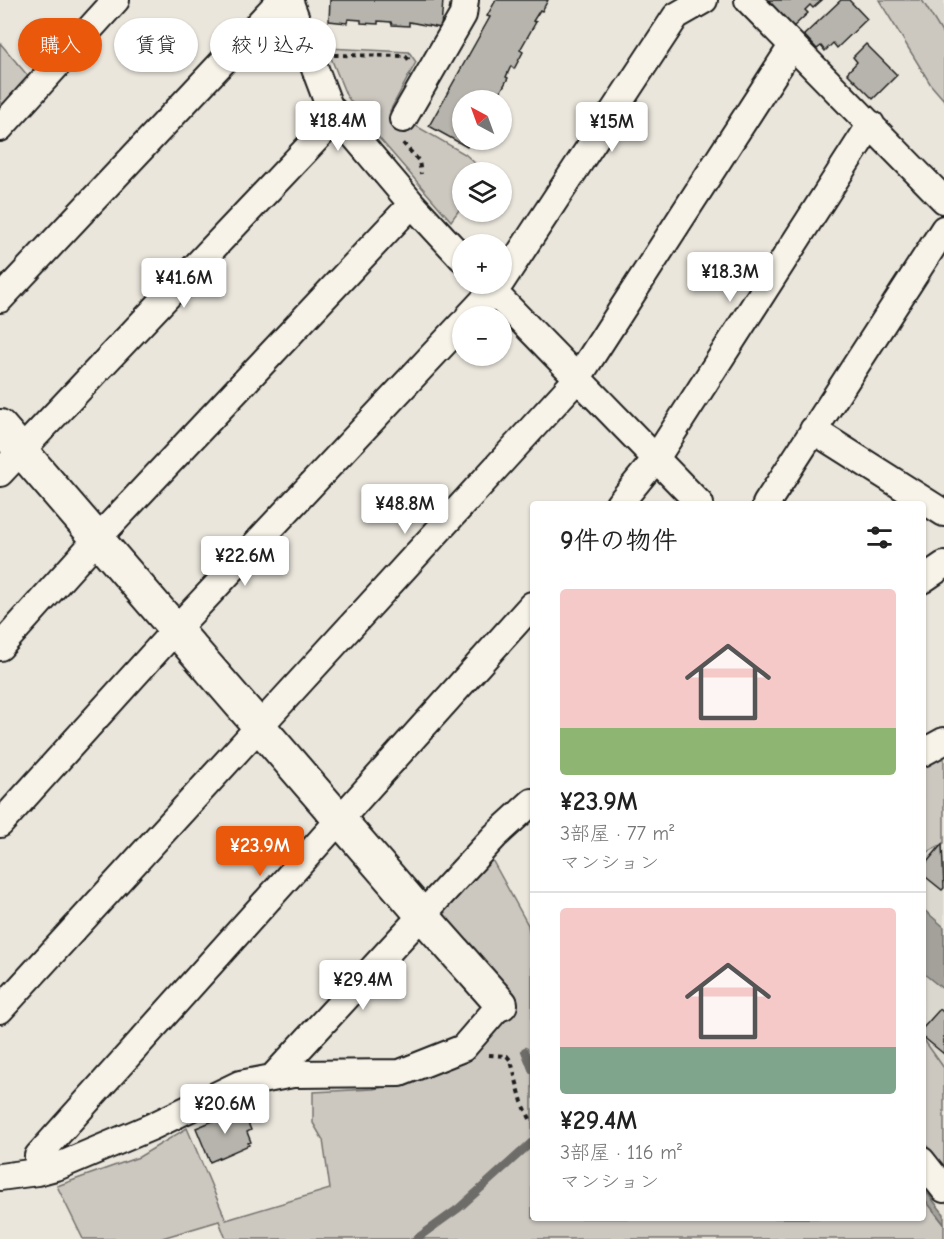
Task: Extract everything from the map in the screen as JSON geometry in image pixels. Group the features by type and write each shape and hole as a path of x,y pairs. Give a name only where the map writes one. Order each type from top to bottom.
{"street":[{"path":"0,128 116,0"},
{"path":"0,299 278,3 284,0"},
{"path":"289,0 296,18"},
{"path":"403,119 463,15 465,0"},
{"path":"512,260 676,16 704,0"},
{"path":"748,0 944,200"},
{"path":"0,1010 577,379 792,46"},
{"path":"316,72 329,106 452,247"},
{"path":"0,473 338,117"},
{"path":"621,501 655,460 871,124"},
{"path":"0,647 98,538 412,204"},
{"path":"768,501 944,229"},
{"path":"478,306 488,294"},
{"path":"503,294 577,379 696,501"},
{"path":"0,824 176,629 452,335"},
{"path":"0,426 501,1004 463,1048 400,1073 293,1074 240,1084 141,1131 59,1166 37,1172 0,1177"},
{"path":"813,430 925,501"},
{"path":"926,502 944,513"},
{"path":"926,577 944,566"},
{"path":"37,1172 38,1156 530,607"},
{"path":"926,751 944,741"},
{"path":"272,1078 495,836 530,804"},
{"path":"926,1166 944,1189"}],"path":[{"path":"336,55 406,56 410,63"},
{"path":"463,1048 478,1055 507,1056 511,1061 522,1102 530,1118"}],"shaded area":[{"path":"879,0 922,0 944,36 944,100 931,85"},
{"path":"922,0 944,0 944,36"},
{"path":"0,43 18,64 18,72 25,72 28,76 0,108"},
{"path":"336,48 409,52 416,62 390,111 452,147 452,150 465,154 474,162 452,162 451,221 367,124 346,95 336,70"},
{"path":"944,751 944,843 926,853 926,762"},
{"path":"944,824 944,1068 926,1041 926,834"},
{"path":"490,856 528,925 530,937 530,1221 926,1221 926,1201 944,1224 944,1239 226,1239 219,1221 159,1239 83,1239 57,1186 139,1157 187,1128 226,1220 330,1189 323,1140 313,1123 313,1092 373,1089 415,1081 465,1059 515,1000 445,918 445,904"},
{"path":"926,912 944,927 944,990 926,975"},
{"path":"926,1043 944,1068 944,1168 926,1145"},
{"path":"926,1192 944,1214 944,1224 926,1201"}],"building":[{"path":"330,0 443,0 441,28 409,22 409,26 378,21 378,24 361,23 361,20 348,19 347,23 336,22 336,18 329,18"},
{"path":"496,0 548,0 533,21 536,22 520,50 523,52 514,69 511,66 501,90 452,90 452,139 429,126 490,17 487,16"},
{"path":"768,0 822,0 813,8 810,5 805,10 808,13 793,27"},
{"path":"841,0 849,0 867,19 837,48 833,43 825,51 821,46 817,49 804,35"},
{"path":"866,44 897,75 873,99 847,73 857,62 853,57"},
{"path":"942,844 944,888 942,890 926,877 926,863"},
{"path":"940,1009 944,1013 944,1054 926,1039 926,1025"},
{"path":"242,1109 251,1130 247,1132 251,1142 248,1143 249,1145 210,1162 196,1128"}],"waterway":[{"path":"525,1051 530,1064"},
{"path":"416,1239 459,1208 530,1144"}]}
